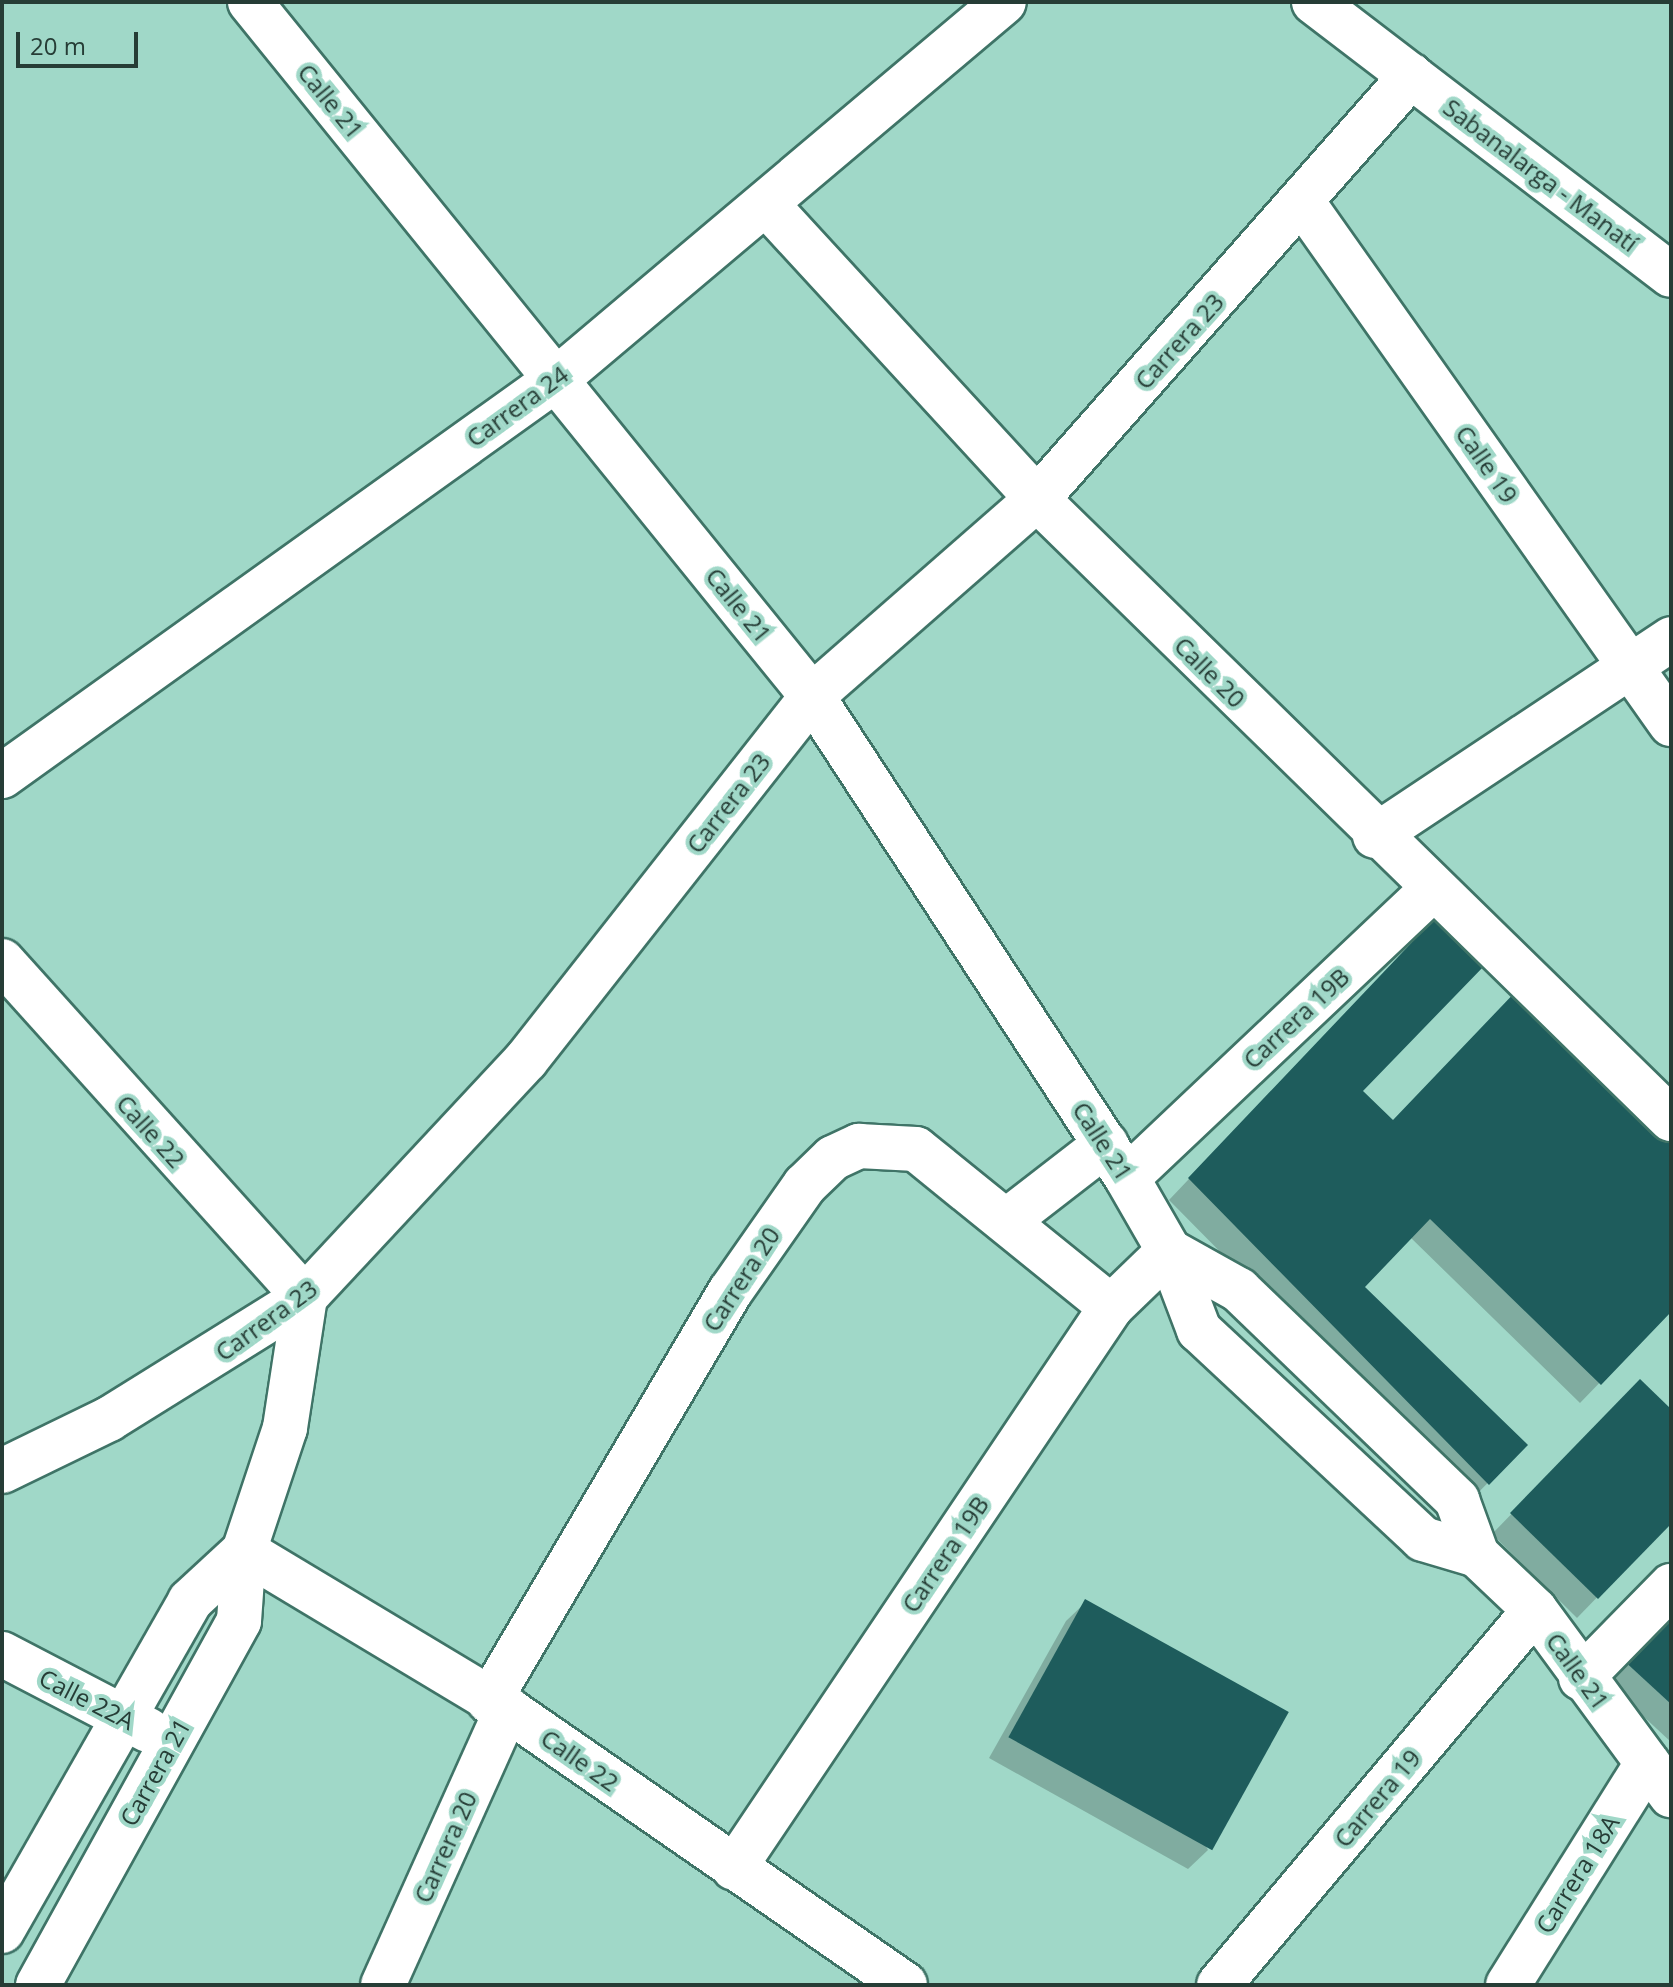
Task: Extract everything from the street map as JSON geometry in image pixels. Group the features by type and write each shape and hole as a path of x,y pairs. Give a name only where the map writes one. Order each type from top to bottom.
{"street":[{"name":"Calle 21","path":"250,2 558,378 812,696 1116,1161 1169,1251 1199,1330 1423,1539 1477,1555 1535,1610 1581,1678 1659,1779"},
{"name":"Carrera 24","path":"2,776 558,378 768,206 1004,2"},
{"name":"Sabanalarga - Manatí","path":"1314,2 1671,275"},
{"name":"Carrera 23","path":"2,1471 109,1419 305,1297 526,1060 812,696 1037,499 1303,203 1411,76"},
{"name":"Calle 19","path":"1303,203 1671,724"},
{"name":"Calle 20","path":"768,206 1037,499 1430,891 1671,1119"},
{"path":"1375,836 1671,639"},
{"name":"Carrera 19B","path":"1008,1220 1116,1161 1430,891"},
{"name":"Calle 22","path":"2,961 305,1297"},
{"name":"Carrera 20","path":"383,1985 498,1705 730,1292 805,1185 833,1158 859,1146 916,1149 1008,1220 1111,1307"},
{"name":"Carrera 19B","path":"734,1868 1111,1307 1169,1251"},
{"name":"Carrera 21","path":"38,1985 239,1621 244,1551 285,1428 305,1297"},
{"name":"Calle 22","path":"244,1551 498,1705 905,1985"},
{"name":"Carrera 21","path":"2,1931 190,1601 244,1551"},
{"path":"1581,1678 1671,1586"},
{"name":"Carrera 19","path":"1219,1985 1535,1610"},
{"name":"Calle 22A","path":"2,1654 172,1742"},
{"name":"Carrera 18A","path":"1508,1985 1659,1779"}],"building":[{"path":"1435,918 1485,965 1363,1091 1393,1120 1521,986 1671,1131 1671,1312 1601,1385 1430,1219 1365,1287 1528,1445 1489,1485 1188,1178"},
{"path":"1640,1379 1671,1409 1671,1524 1598,1599 1510,1513"},
{"path":"1085,1599 1289,1712 1212,1850 1008,1737"},
{"path":"1671,1605 1671,1704 1621,1658"}]}
